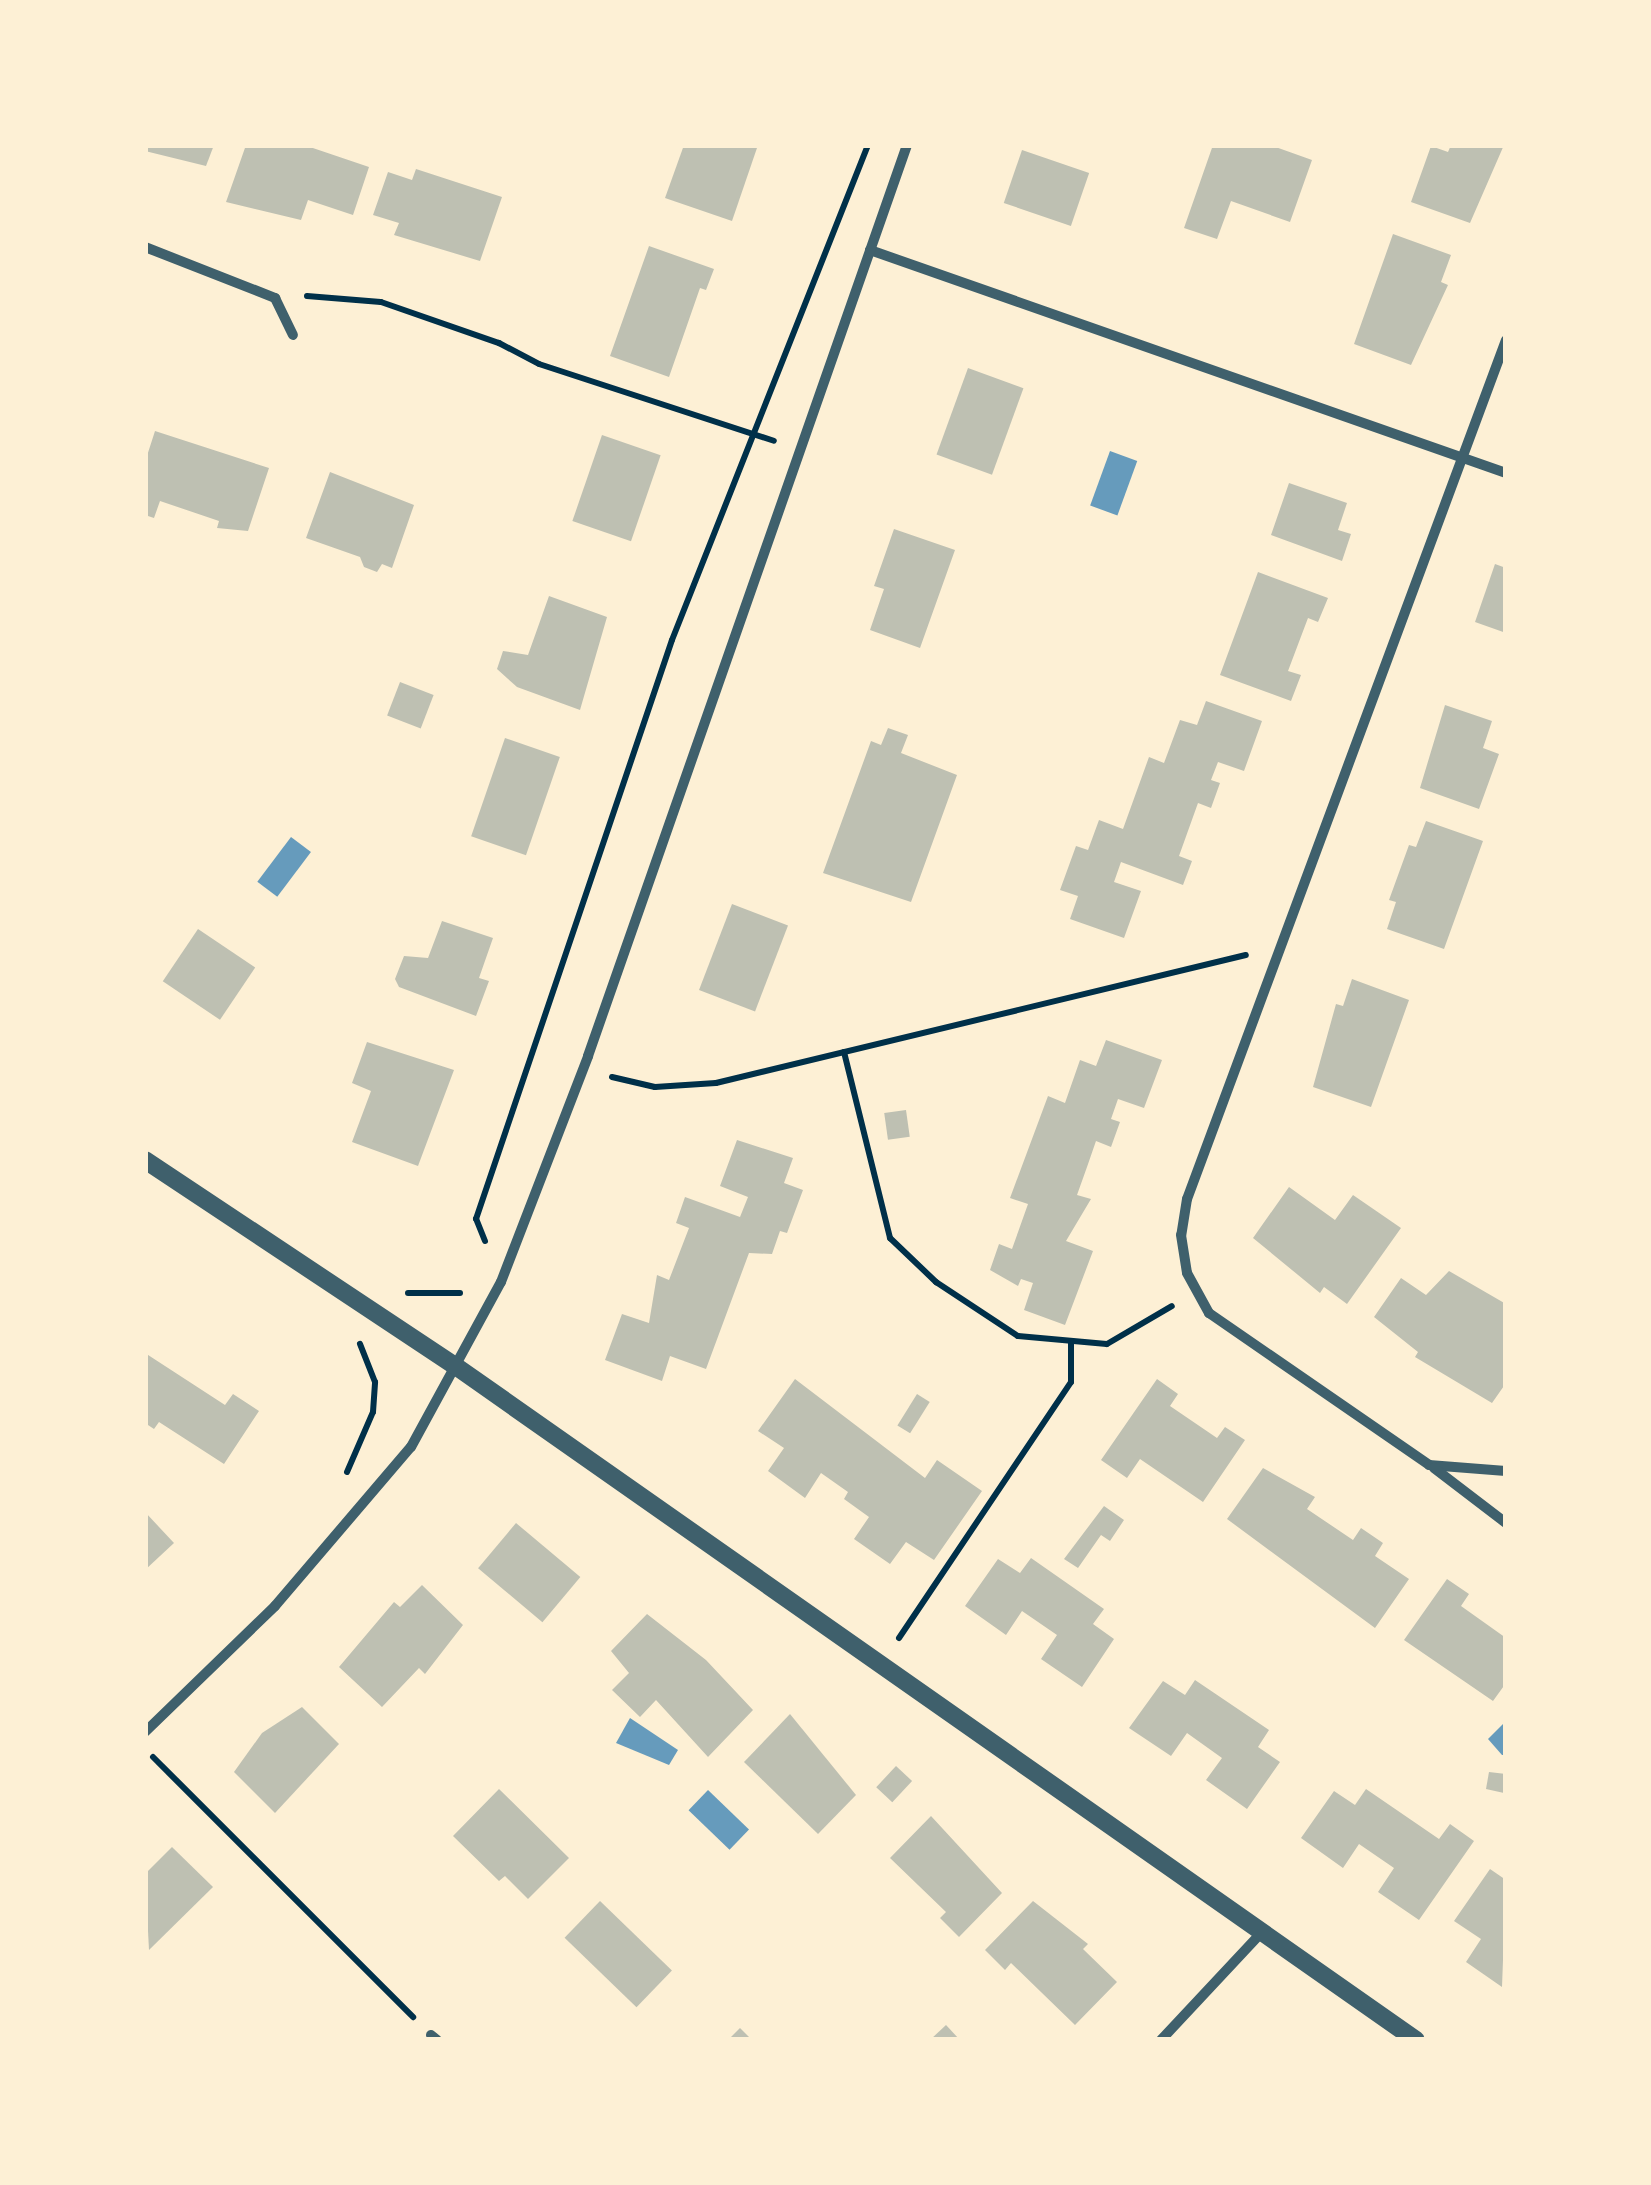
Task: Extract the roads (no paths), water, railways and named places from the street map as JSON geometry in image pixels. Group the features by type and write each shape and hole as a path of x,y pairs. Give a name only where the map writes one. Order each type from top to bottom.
{"street":[{"path":"145,1732 275,1606 411,1447 501,1282 570,1103 798,444 907,145"},
{"path":"145,247 276,298 294,336"},
{"path":"870,250 1506,473"},
{"path":"1506,340 1466,457 1187,1199 1181,1235 1197,1291 1209,1313 1429,1464 1506,1523"},
{"path":"145,1160 454,1364 1416,2040"},
{"path":"1429,1464 1506,1471"},
{"path":"1161,2040 1262,1932"}],"water":[{"path":"1110,451 1137,461 1117,515 1090,506"},
{"path":"291,837 311,852 277,897 257,882"},
{"path":"630,1718 678,1750 669,1765 616,1743"},
{"path":"1506,1721 1506,1755 1502,1755 1488,1739"},
{"path":"708,1790 749,1830 730,1850 689,1810"}]}
